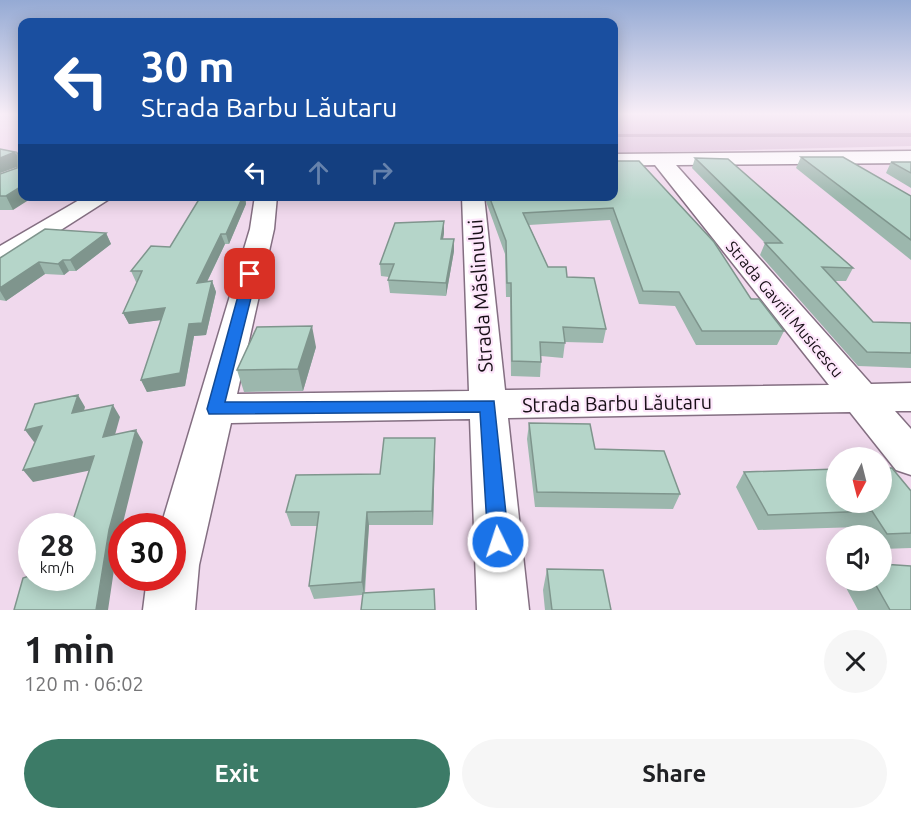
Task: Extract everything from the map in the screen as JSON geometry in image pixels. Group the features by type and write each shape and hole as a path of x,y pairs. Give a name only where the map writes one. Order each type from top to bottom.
{"street":[{"path":"618,160 911,157"},
{"path":"843,158 872,176"},
{"name":"Strada Gavriil Musicescu","path":"660,159 911,458"},
{"path":"0,256 94,201"},
{"path":"169,610 174,565 262,229 265,201"},
{"name":"Strada Măslinului","path":"473,201 503,610"},
{"name":"Strada Barbu Lăutaru","path":"215,409 911,397"}],"shaded area":[{"path":"618,143 911,143 911,146 618,153"}],"building":[{"path":"0,149 15,152 0,158"},
{"path":"17,153 18,188 6,196 0,196 0,174 17,168"},
{"path":"801,157 843,157 911,196 911,240"},
{"path":"695,158 728,159 853,268 822,267 873,322 911,323 911,353 867,352 765,243 782,243"},
{"path":"618,161 639,161 714,242 751,299 759,299 784,331 702,331 679,292 643,291 613,208 523,213 548,267 566,267 567,277 594,278 606,329 563,327 565,343 540,342 541,362 512,361 511,283 507,283 506,241 491,201 618,201"},
{"path":"891,162 911,162 911,173"},
{"path":"198,201 241,201 226,234 221,234 197,283 212,281 202,323 189,324 180,373 141,380 165,308 123,313 142,271 131,271 151,246 170,247"},
{"path":"444,221 441,239 454,239 446,283 388,280 394,264 380,264 395,223"},
{"path":"45,229 106,233 70,260 63,260 58,264 39,262 0,288 0,258"},
{"path":"312,326 298,369 237,370 257,327"},
{"path":"78,395 72,413 113,405 103,437 136,430 114,513 108,513 108,536 96,610 14,610 19,591 96,591 96,513 75,513 94,456 23,470 42,426 25,430 35,404"},
{"path":"529,423 590,424 595,449 664,451 680,494 537,492"},
{"path":"384,438 435,438 432,511 367,512 362,582 309,586 319,512 286,512 296,475 380,474"},
{"path":"892,468 911,491 911,533 892,534 892,525 881,525 873,513 892,513"},
{"path":"826,469 826,513 768,515 744,472"},
{"path":"892,565 911,566 911,610 890,610 879,591 892,591"},
{"path":"547,569 603,570 611,610 552,610"},
{"path":"434,589 435,610 361,610 363,593"}],"route":[{"path":"250,274 215,409 488,406 498,542"}]}
